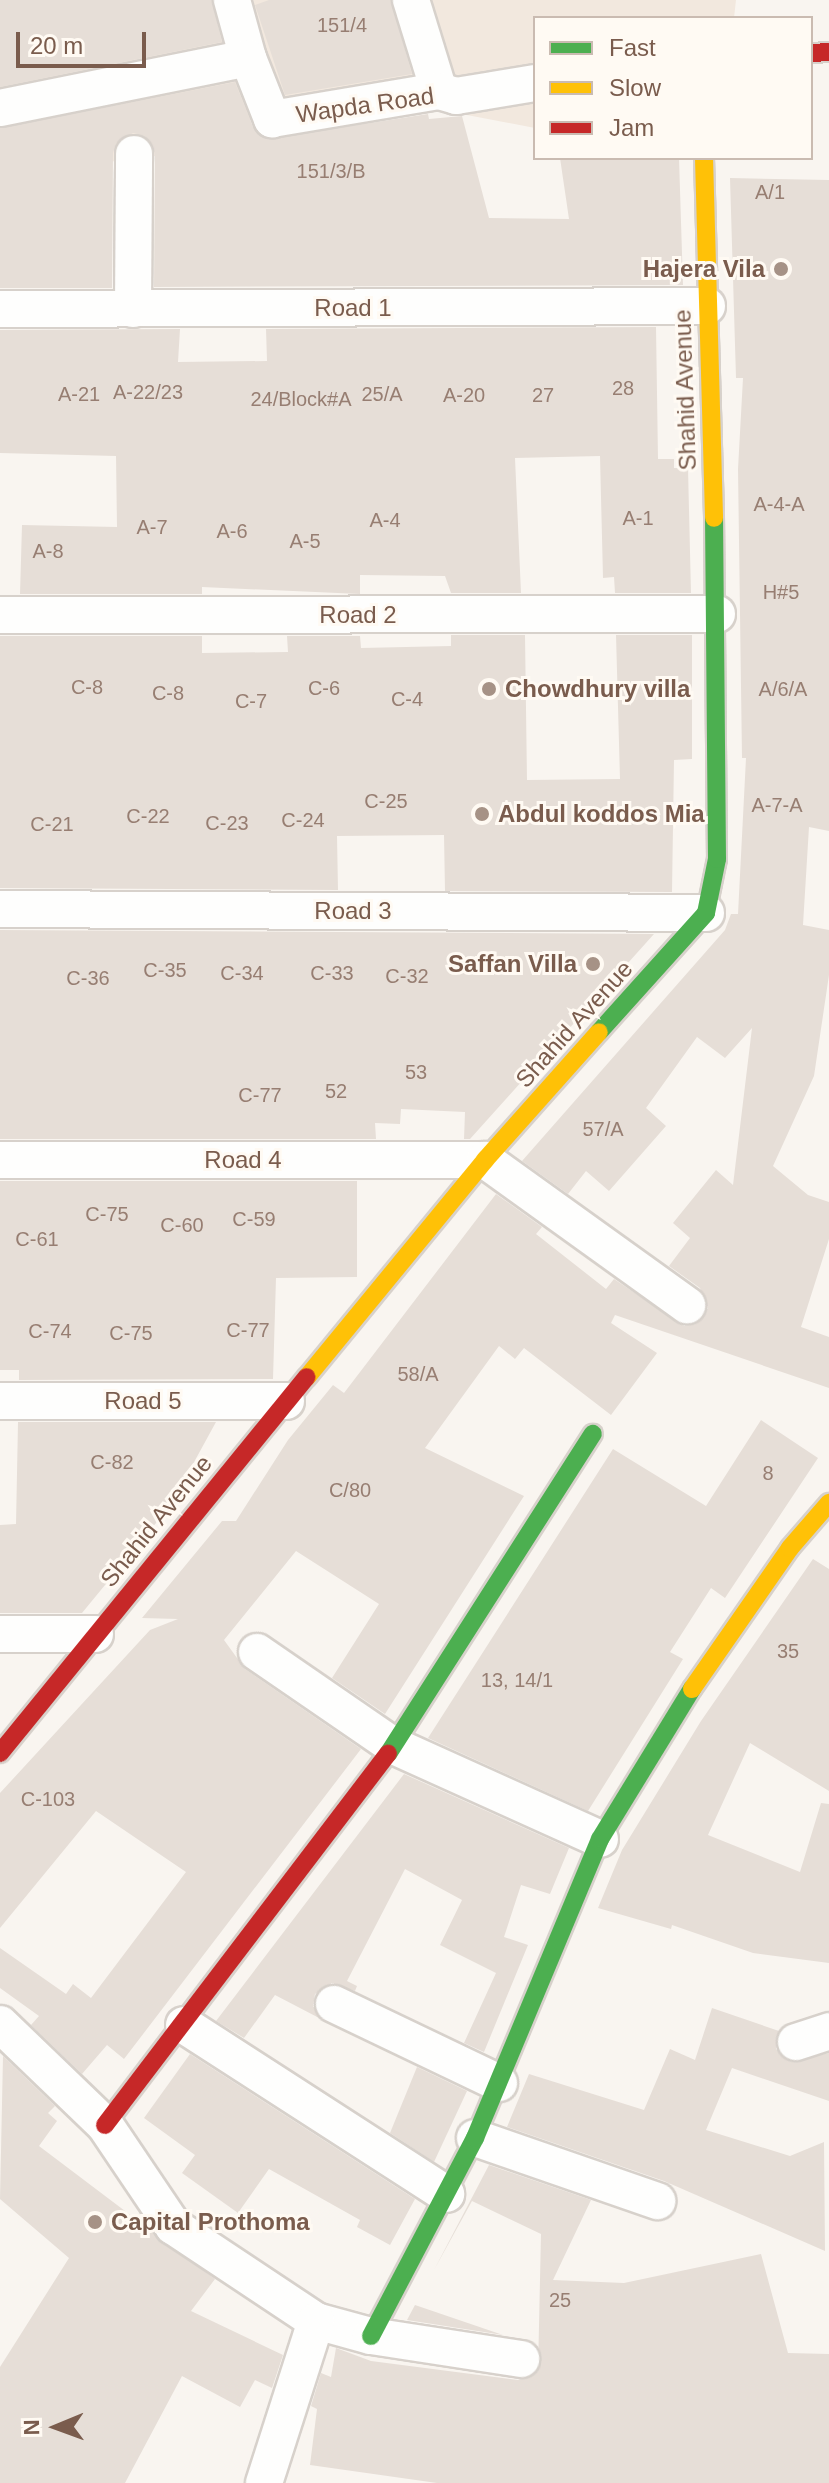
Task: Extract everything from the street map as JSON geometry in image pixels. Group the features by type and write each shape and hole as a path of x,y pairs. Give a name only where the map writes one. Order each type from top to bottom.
{"street":[{"path":"0,108 248,58 232,0"},
{"path":"411,0 439,91"},
{"name":"Wapda Road","path":"248,58 272,119 439,91 456,96 533,83"},
{"path":"133,309 134,154"},
{"name":"Shahid Avenue","path":"0,1753 485,1160 706,913 717,859 717,614 704,160"},
{"name":"Road 1","path":"0,309 707,306"},
{"name":"Road 2","path":"0,615 717,614"},
{"name":"Road 3","path":"0,909 706,913"},
{"name":"Road 4","path":"0,1160 485,1160"},
{"path":"485,1160 687,1305"},
{"name":"Road 5","path":"0,1401 286,1401"},
{"path":"105,2125 394,1746 593,1434"},
{"path":"371,2336 475,2138 600,1839 680,1707 790,1548 829,1503"},
{"path":"0,1634 95,1634"},
{"path":"257,1652 394,1746 600,1839"},
{"path":"334,2004 499,2083"},
{"path":"0,2024 105,2125 173,2226 316,2321 371,2336 521,2359"},
{"path":"184,2025 446,2194"},
{"path":"475,2138 657,2201"},
{"path":"264,2483 316,2321"}],"shaded area":[{"path":"0,0 736,0 734,16 533,16 533,128 368,96 268,113 152,157 0,174"}],"building":[{"path":"0,0 212,0 222,42 0,87"},
{"path":"269,0 391,0 412,74 285,95 255,5"},
{"path":"235,82 253,127 267,139 428,114 429,119 462,116 489,218 569,219 560,160 679,160 683,285 154,287 155,153 145,136 133,133 116,143 113,153 112,288 0,288 0,128"},
{"path":"730,178 829,180 829,831 809,827 803,925 829,930 829,975 814,1076 773,1166 808,1195 829,1202 829,1239 801,1327 829,1337 829,1388 615,1315 611,1323 657,1353 611,1415 524,1348 515,1359 499,1346 425,1448 524,1496 385,1714 332,1678 379,1604 296,1551 224,1640 245,1669 361,1749 124,2059 107,2045 82,2074 31,2025 39,2016 0,1988 0,1948 66,1994 73,1984 91,1998 186,1872 96,1811 0,1928 0,1793 150,1630 178,1619 142,1618 222,1521 236,1521 288,1440 333,1385 344,1393 496,1194 542,1227 536,1234 606,1289 614,1279 684,1326 696,1324 708,1308 700,1288 669,1266 690,1238 673,1223 716,1170 733,1185 752,1028 725,1058 697,1037 646,1108 666,1126 609,1191 586,1171 568,1194 522,1161 725,930 731,914 738,914 746,758 742,758 738,469 743,378 736,378"},
{"path":"656,327 658,459 674,459 674,468 688,468 691,593 615,593 614,577 603,578 600,456 515,458 521,593 451,593 445,576 360,575 360,594 202,587 202,594 20,594 22,525 117,527 116,456 0,453 0,330 180,329 178,362 267,361 266,329"},
{"path":"451,635 525,635 527,780 620,779 616,635 692,635 692,759 674,760 672,892 445,891 444,835 337,836 338,890 0,888 0,636 202,636 202,653 288,652 287,636 360,636 361,648 451,646"},
{"path":"0,930 654,934 470,1139 464,1139 465,1112 401,1109 400,1124 375,1123 376,1139 0,1139"},
{"path":"0,1181 357,1181 357,1277 276,1278 273,1379 19,1380 19,1370 0,1370"},
{"path":"761,1420 818,1458 725,1598 711,1588 670,1652 683,1659 588,1811 428,1738 613,1449 706,1506"},
{"path":"18,1422 216,1422 170,1506 82,1613 0,1613 0,1525 16,1524"},
{"path":"813,1559 829,1569 829,1791 750,1743 708,1835 800,1872 821,1803 829,1804 829,1963 753,1953 672,1925 671,1929 598,1908 622,1850 701,1721"},
{"path":"404,1774 569,1848 550,1894 521,1885 504,1937 528,1945 484,2052 464,2043 496,1973 440,1945 462,1900 405,1869 347,1981 357,1986 355,1991 332,1983 315,1994 313,2006 321,2019 275,1995 244,2038 216,2021"},
{"path":"712,2008 779,2031 776,2049 791,2062 829,2053 829,2101 732,2068 706,2130 790,2156 824,2142 825,2251 664,2181 507,2127 529,2074 644,2110 670,2049 695,2060"},
{"path":"190,2054 415,2199 390,2245 357,2227 360,2220 269,2169 238,2213 182,2173 195,2155 144,2118"},
{"path":"3,2056 55,2106 48,2113 57,2121 39,2146 215,2279 191,2311 283,2355 272,2388 255,2380 240,2407 182,2376 125,2483 0,2483 0,2367 69,2258 0,2199"},
{"path":"417,2067 467,2091 434,2162 390,2133"},
{"path":"489,2165 591,2200 553,2280 624,2283 761,2254 788,2353 829,2354 829,2483 437,2483 310,2465 317,2409 311,2406 321,2373 331,2377 336,2348 371,2361 518,2380 538,2371 541,2234 472,2201 434,2270"},
{"path":"415,2305 503,2335 407,2320"}],"traffic: fast":[{"path":"599,1032 706,913 717,859 714,518"},
{"path":"388,1754 593,1434"},
{"path":"371,2336 475,2138 600,1839 692,1689"}],"traffic: slow":[{"path":"704,160 714,518"},
{"path":"307,1377 485,1160 599,1032"},
{"path":"692,1689 790,1548 829,1503"}],"traffic: jam":[{"path":"813,53 829,52"},
{"path":"0,1753 307,1377"},
{"path":"105,2125 388,1754"}],"place":[{"name":"Hajera Vila","path":"781,269"},
{"name":"Chowdhury villa","path":"489,689"},
{"name":"Abdul koddos Mia","path":"482,814"},
{"name":"Saffan Villa","path":"593,964"},
{"name":"Capital Prothoma","path":"95,2222"}]}
